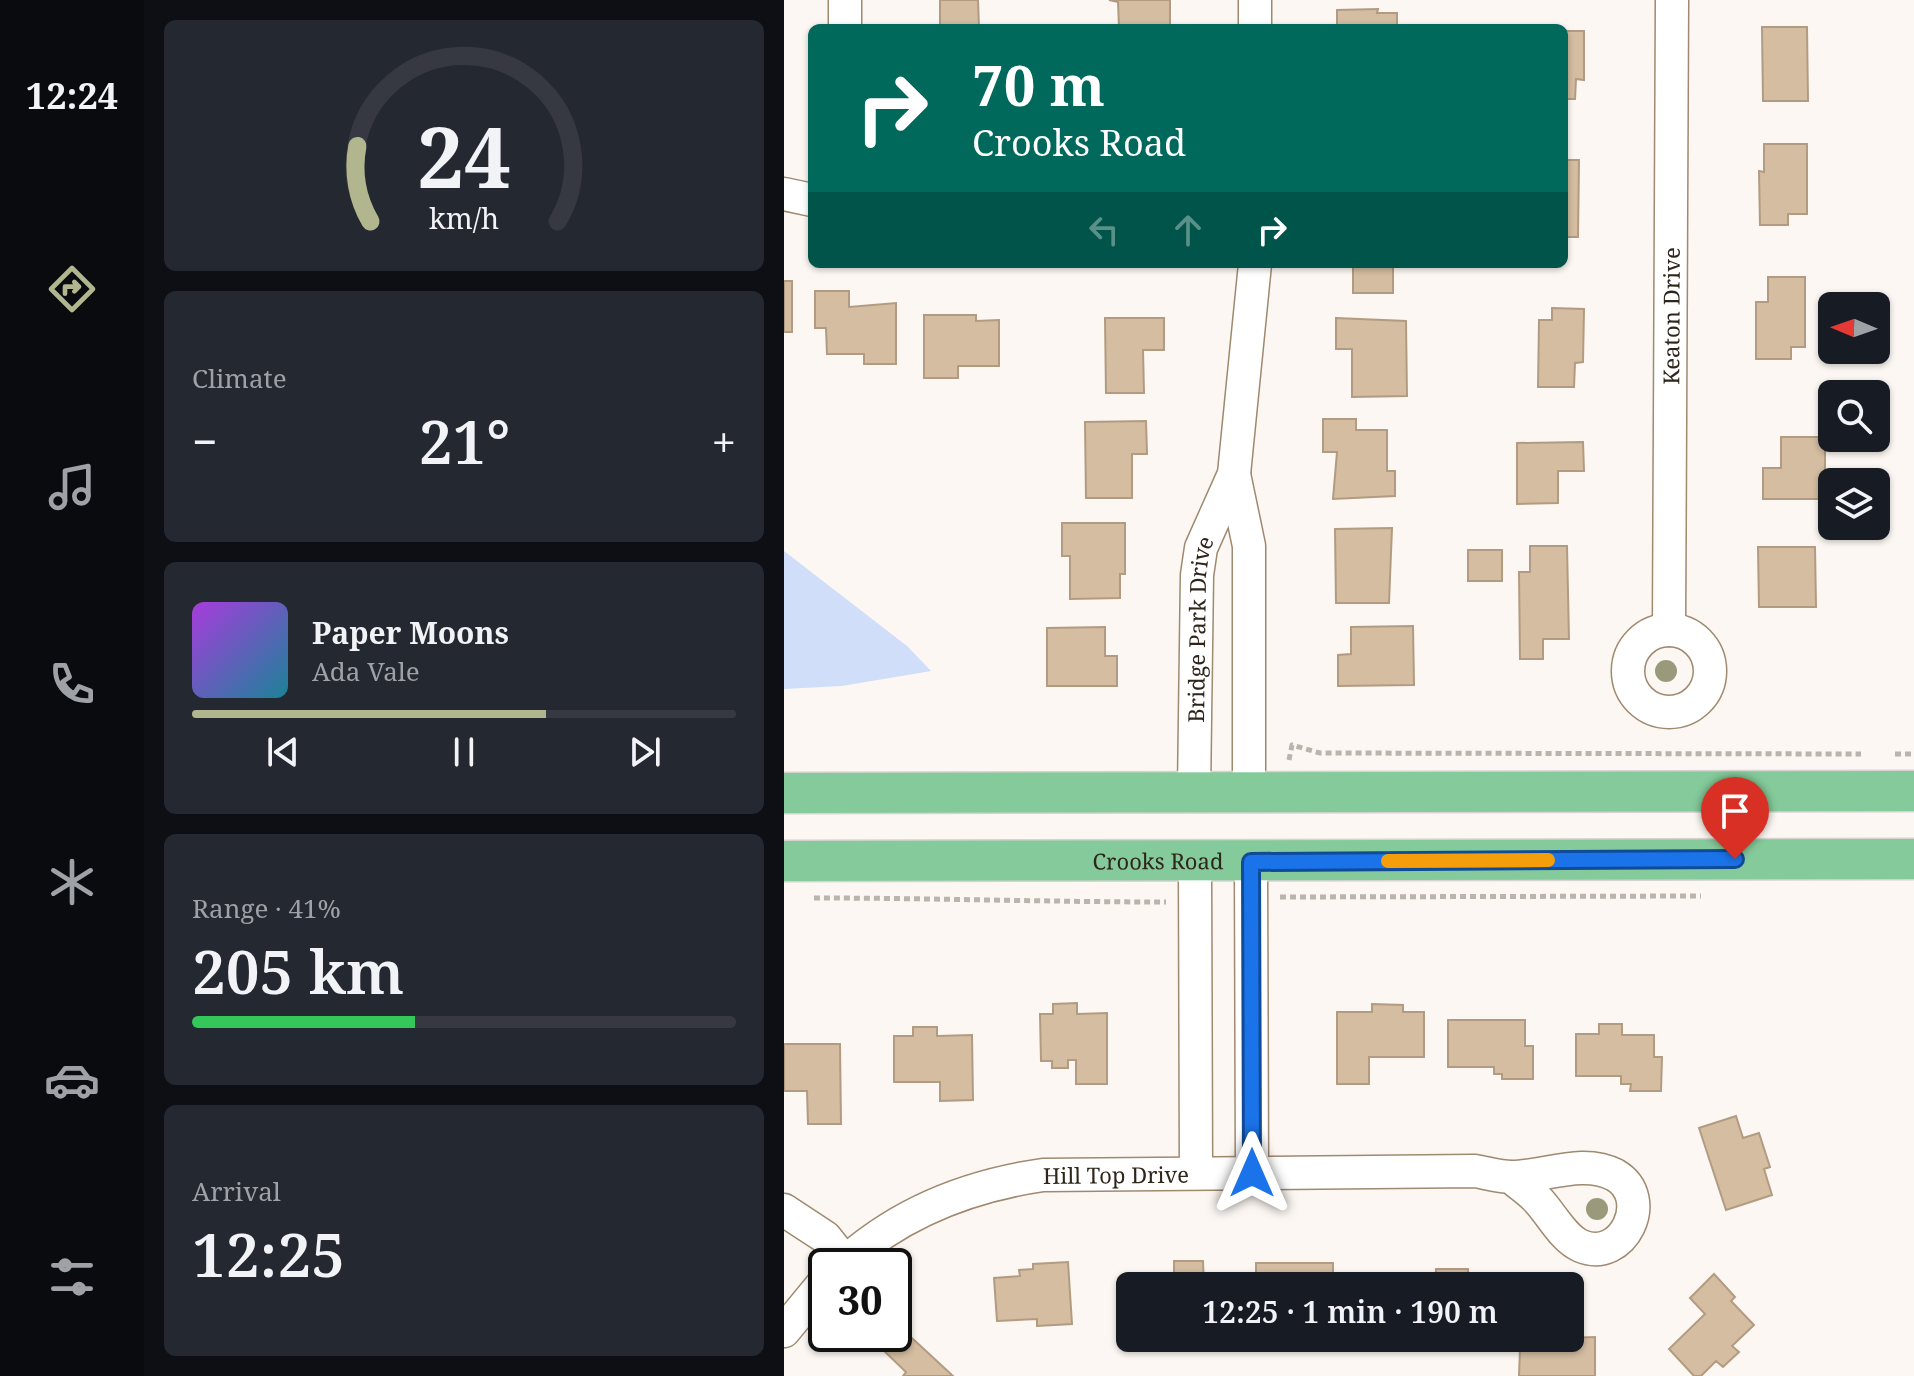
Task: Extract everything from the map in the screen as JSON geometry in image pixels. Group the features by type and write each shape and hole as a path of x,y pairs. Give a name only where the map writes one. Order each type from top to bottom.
{"main road":[{"path":"784,793 1914,791"},
{"name":"Crooks Road","path":"784,861 1914,859"}],"street":[{"path":"845,0 845,24"},
{"path":"1255,0 1255,24"},
{"name":"Keaton Drive","path":"1669,630 1672,0"},
{"path":"784,194 808,199"},
{"name":"Bridge Park Drive","path":"1249,791 1249,546 1234,474 1255,268"},
{"name":"Bridge Park Drive","path":"1194,791 1197,575 1201,548 1234,474"},
{"path":"1195,862 1196,1173"},
{"path":"1251,862 1252,1173"},
{"name":"Hill Top Drive","path":"868,1248 911,1216 936,1203 1008,1180 1081,1173 1475,1171 1511,1177"},
{"path":"784,1210 825,1237 829,1248"},
{"name":"Hill Top Drive","path":"784,1331 808,1304"}],"path":[{"path":"1288,750 1292,745 1320,753 1869,754"},
{"path":"1883,754 1914,754"},
{"path":"1282,897 1707,896"},
{"path":"799,898 1149,901"}],"water":[{"path":"784,551 907,646 931,671 842,686 784,689"}],"building":[{"path":"940,0 978,0 979,24 940,24"},
{"path":"1109,0 1170,0 1170,24 1119,24 1118,2"},
{"path":"1378,9 1377,13 1397,13 1397,24 1337,24 1337,10"},
{"path":"1762,27 1807,27 1808,101 1763,101"},
{"path":"1568,31 1584,31 1584,80 1576,79 1575,99 1568,99"},
{"path":"1764,144 1807,144 1807,214 1788,214 1788,225 1760,225 1759,171 1764,172"},
{"path":"1568,160 1579,160 1578,237 1568,237"},
{"path":"1353,268 1393,268 1393,293 1353,293"},
{"path":"1768,277 1805,277 1805,347 1791,347 1791,359 1756,359 1756,302 1768,302"},
{"path":"784,281 792,281 792,332 784,332"},
{"path":"815,291 849,291 849,307 896,303 896,364 864,364 864,354 827,354 826,328 815,328"},
{"path":"1552,308 1584,309 1583,362 1575,363 1574,387 1538,387 1539,320 1552,320"},
{"path":"924,315 976,315 976,321 999,320 999,366 958,366 958,378 924,378"},
{"path":"1105,318 1164,318 1164,350 1143,350 1144,393 1106,393"},
{"path":"1336,318 1406,321 1407,396 1352,397 1352,349 1336,349"},
{"path":"1323,419 1356,419 1356,430 1387,430 1387,471 1395,471 1395,496 1333,499 1337,452 1323,452"},
{"path":"1146,421 1147,454 1132,454 1132,498 1086,498 1085,422"},
{"path":"1781,437 1818,437 1818,452 1825,452 1825,468 1818,468 1818,499 1763,499 1763,468 1781,468"},
{"path":"1583,442 1584,471 1558,471 1558,503 1517,504 1517,443"},
{"path":"1062,523 1125,523 1125,574 1120,574 1120,598 1070,599 1070,556 1062,556"},
{"path":"1392,528 1389,603 1336,603 1335,529"},
{"path":"1530,546 1567,546 1569,639 1543,639 1543,659 1520,659 1519,572 1530,572"},
{"path":"1758,547 1815,547 1816,607 1759,607"},
{"path":"1468,550 1502,550 1502,581 1468,581"},
{"path":"1413,626 1414,685 1338,686 1338,655 1351,654 1351,627"},
{"path":"1105,627 1105,656 1117,656 1117,686 1047,686 1047,628"},
{"path":"1077,1003 1077,1014 1107,1013 1107,1084 1076,1084 1076,1060 1068,1060 1068,1068 1052,1068 1052,1061 1041,1061 1040,1014 1053,1014 1053,1004"},
{"path":"1372,1004 1403,1005 1403,1012 1424,1012 1424,1057 1369,1057 1369,1084 1337,1084 1337,1012 1372,1012"},
{"path":"1448,1020 1525,1020 1525,1046 1533,1046 1533,1079 1502,1079 1502,1074 1494,1074 1494,1067 1448,1067"},
{"path":"1599,1024 1622,1024 1622,1035 1654,1035 1654,1057 1662,1057 1661,1091 1630,1091 1631,1084 1621,1084 1621,1076 1576,1076 1576,1034 1599,1034"},
{"path":"913,1027 937,1027 937,1036 972,1035 973,1100 940,1101 940,1082 894,1082 894,1036 913,1036"},
{"path":"784,1044 840,1044 841,1124 808,1124 807,1091 784,1091"},
{"path":"1736,1116 1743,1138 1759,1133 1770,1167 1764,1169 1772,1195 1726,1210 1699,1128"},
{"path":"1174,1261 1203,1261 1203,1272 1174,1272"},
{"path":"1068,1262 1072,1324 1037,1326 1037,1319 997,1321 994,1278 1020,1276 1019,1270 1033,1269 1033,1264"},
{"path":"1256,1263 1333,1263 1333,1272 1256,1272"},
{"path":"1436,1269 1468,1269 1468,1272 1436,1272"},
{"path":"1714,1274 1735,1297 1731,1301 1754,1325 1732,1346 1739,1352 1723,1367 1716,1361 1701,1376 1694,1376 1669,1349 1705,1314 1690,1298"},
{"path":"1584,1337 1595,1337 1595,1376 1519,1376 1520,1352 1584,1352"},
{"path":"912,1338 953,1376 903,1376 906,1372 885,1352 912,1352"}],"slow traffic":[{"path":"1388,861 1548,860"}],"route":[{"path":"1252,1173 1251,862 1735,859"}]}
